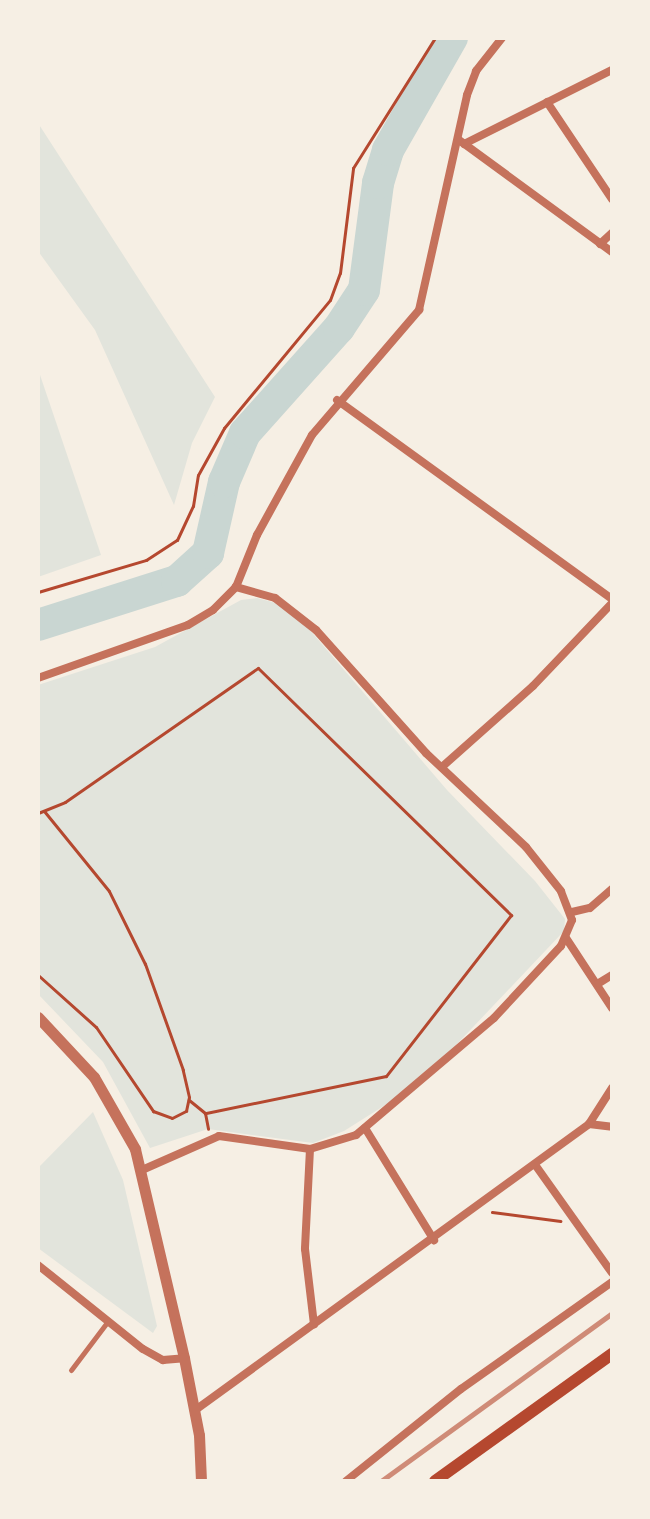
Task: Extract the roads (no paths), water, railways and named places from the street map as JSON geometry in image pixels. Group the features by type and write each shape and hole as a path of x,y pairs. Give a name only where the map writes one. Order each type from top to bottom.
{"main road":[{"path":"435,1481 612,1354"}],"street":[{"path":"38,678 188,625 213,610 236,587 290,473 337,400 419,310 462,142 476,71 502,38"},
{"path":"462,142 612,70"},
{"path":"547,102 612,199"},
{"path":"462,142 612,252"},
{"path":"600,244 612,233"},
{"path":"337,400 612,601 533,686 443,766"},
{"path":"142,1170 219,1136 310,1149 337,1144 365,1128 465,1046 566,938 572,912 526,847 443,766 293,608 236,587"},
{"path":"572,912 590,908 612,889"},
{"path":"566,938 599,983 612,1008"},
{"path":"599,983 612,975"},
{"path":"38,1017 71,1049 110,1101 142,1170 184,1358 194,1411 201,1481"},
{"path":"194,1411 536,1166 589,1124 612,1088"},
{"path":"589,1124 612,1127"},
{"path":"365,1128 434,1240"},
{"path":"310,1149 305,1249 314,1324"},
{"path":"536,1166 612,1273"},
{"path":"38,1265 163,1360 184,1358"},
{"path":"346,1481 461,1389 612,1282"}],"lane":[{"path":"71,1370 108,1321"}],"waterway":[{"path":"38,625 177,581 208,553 224,482 245,433 339,328 364,290 378,183 388,150 452,38"}],"railway":[{"path":"381,1481 612,1313"}]}
